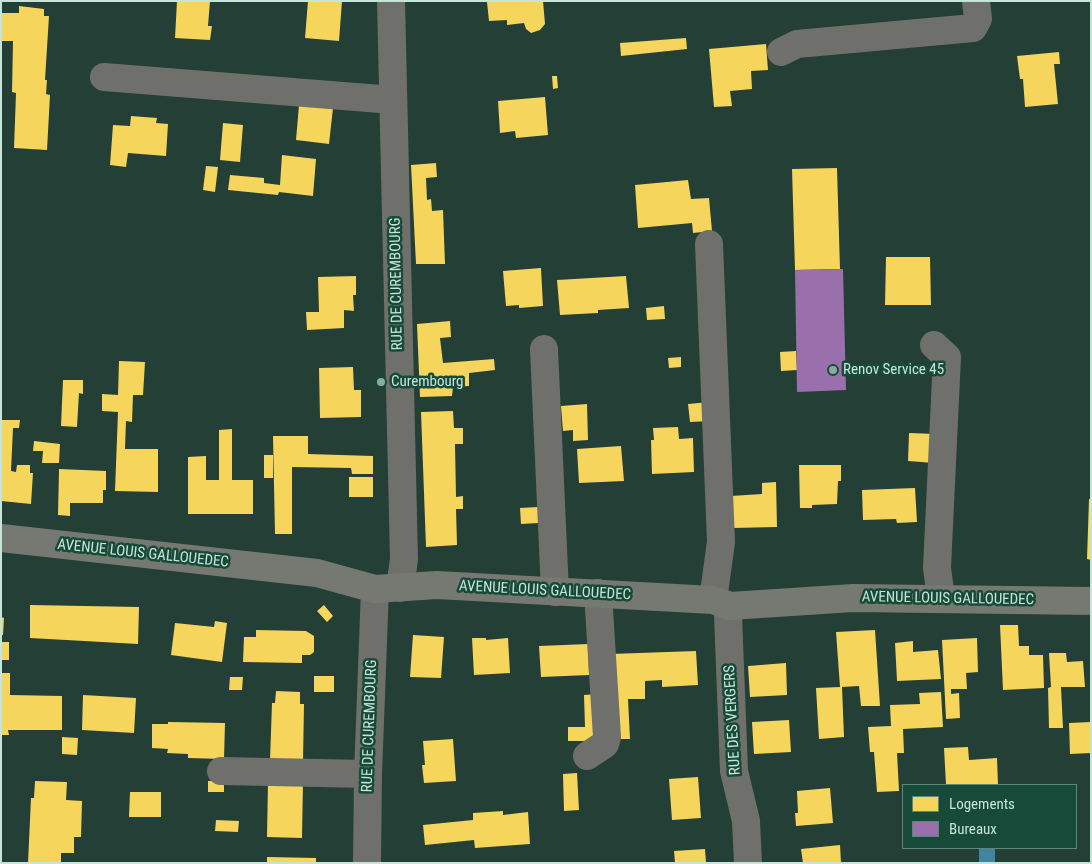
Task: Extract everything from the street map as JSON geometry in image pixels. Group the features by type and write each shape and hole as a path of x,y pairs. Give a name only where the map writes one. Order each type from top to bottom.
{"main road":[{"name":"AVENUE LOUIS GALLOUEDEC","path":"1,538 317,573 387,589 437,585 598,593 722,603 852,598 1091,601"}],"street":[{"name":"RUE DE CUREMBOURG","path":"367,863 368,774 387,589 404,559 391,1"},
{"path":"781,52 797,44 973,28 978,19 976,1"},
{"path":"104,77 393,100"},
{"name":"RUE DES VERGERS","path":"709,244 722,603 728,615 734,771 746,822 748,863"},
{"path":"934,345 948,357 937,568 941,598"},
{"path":"544,349 555,592"},
{"path":"587,756 605,744 607,737 598,593"},
{"path":"221,771 368,774"}],"water":[{"path":"979,849 995,849 995,863 979,863"}],"building: Logements":[{"path":"177,1 210,1 208,26 212,26 210,40 175,38"},
{"path":"308,1 342,1 339,41 305,38"},
{"path":"543,1 545,24 540,30 531,33 526,29 524,23 507,25 507,20 489,21 487,2"},
{"path":"19,6 44,9 44,16 49,16 45,80 47,80 46,94 50,95 47,150 14,148 16,93 12,92 13,41 1,41 1,29 2,13 19,13"},
{"path":"686,38 687,49 621,56 620,43"},
{"path":"766,44 768,70 751,71 752,89 730,91 732,106 714,107 709,49"},
{"path":"1059,52 1060,64 1054,64 1058,104 1025,107 1023,79 1020,79 1017,56"},
{"path":"552,76 557,76 558,88 553,89"},
{"path":"545,97 548,135 516,138 515,131 500,133 498,101"},
{"path":"299,105 333,108 329,144 296,140"},
{"path":"131,116 157,118 156,123 168,124 166,156 128,153 126,167 110,165 113,125 130,126"},
{"path":"223,123 243,125 240,162 220,160"},
{"path":"282,155 316,159 313,196 279,192 278,195 228,190 230,175 264,178 264,183 280,185"},
{"path":"436,163 437,177 426,178 427,200 431,199 432,211 443,210 445,264 416,264 411,165"},
{"path":"206,166 218,167 215,192 203,190"},
{"path":"837,168 840,269 795,270 792,169"},
{"path":"688,180 691,199 709,198 712,231 693,233 692,223 638,228 635,185"},
{"path":"886,257 930,257 931,305 885,305"},
{"path":"541,268 543,306 519,308 519,305 506,306 503,271"},
{"path":"356,276 356,295 353,295 354,311 344,310 344,328 307,330 306,312 319,312 318,277"},
{"path":"626,276 629,308 598,310 598,313 560,315 557,280"},
{"path":"664,306 665,319 647,320 646,308"},
{"path":"450,321 451,337 440,338 443,363 494,359 495,370 469,373 469,386 453,387 452,396 420,397 417,324"},
{"path":"796,351 797,370 781,371 780,352"},
{"path":"681,357 681,367 669,368 668,358"},
{"path":"119,361 145,362 143,395 133,395 132,422 126,421 125,449 158,449 158,492 115,491 118,412 102,411 102,394 118,395"},
{"path":"353,367 354,390 361,390 361,417 320,418 319,368"},
{"path":"63,380 83,380 83,394 79,393 77,427 61,426"},
{"path":"709,402 710,421 690,422 688,404"},
{"path":"587,404 588,440 573,441 573,430 563,431 561,406"},
{"path":"453,411 454,428 463,428 463,444 455,444 456,497 463,496 463,509 456,509 457,545 426,547 421,412"},
{"path":"1,420 20,420 19,428 13,428 11,471 16,472 17,465 30,465 30,473 33,473 31,504 1,501"},
{"path":"678,427 679,439 693,438 694,472 652,474 651,440 654,440 653,428"},
{"path":"232,429 232,480 253,480 253,514 188,514 188,457 206,456 206,480 219,480 219,430"},
{"path":"909,433 936,434 934,463 908,461"},
{"path":"273,436 308,436 308,454 373,456 373,474 352,474 351,468 292,467 292,534 275,534"},
{"path":"34,441 60,444 59,463 42,463 43,451 33,451"},
{"path":"621,446 624,481 579,483 577,449"},
{"path":"264,455 273,455 273,478 264,478"},
{"path":"799,465 841,465 841,481 838,481 837,504 812,505 812,508 800,508"},
{"path":"59,469 106,471 106,490 103,490 103,503 70,503 70,516 58,515"},
{"path":"349,477 373,477 373,497 349,497"},
{"path":"776,482 777,527 732,528 731,496 762,494 762,483"},
{"path":"915,488 917,522 897,523 896,519 863,520 862,490"},
{"path":"1089,499 1091,499 1091,560 1087,559"},
{"path":"538,507 539,523 521,524 520,508"},
{"path":"30,605 139,607 138,644 30,638"},
{"path":"324,605 333,616 327,622 317,611"},
{"path":"1,617 4,618 3,635 1,635"},
{"path":"215,621 227,623 222,662 171,655 175,623 214,627"},
{"path":"1000,625 1018,625 1019,646 1029,646 1029,655 1043,655 1044,688 1003,690"},
{"path":"256,630 306,631 314,636 314,652 310,655 302,655 302,663 243,662 244,637 256,637"},
{"path":"875,630 880,706 861,706 859,686 842,687 844,737 819,739 816,688 840,687 836,632"},
{"path":"413,635 444,637 441,678 410,677"},
{"path":"472,638 486,638 486,640 508,638 510,673 474,675"},
{"path":"977,638 978,672 966,673 967,689 951,689 951,694 959,693 960,718 946,719 942,640"},
{"path":"913,641 913,652 938,650 941,679 897,681 895,643"},
{"path":"1,642 9,642 9,660 1,660"},
{"path":"588,644 589,675 541,677 539,646"},
{"path":"696,651 698,685 662,687 662,680 645,681 645,699 628,699 630,739 614,739 610,654"},
{"path":"1049,653 1066,653 1067,662 1083,661 1085,687 1061,687 1063,728 1049,728 1048,688 1051,687"},
{"path":"786,663 787,695 750,697 748,666"},
{"path":"1,673 10,673 10,695 62,696 62,730 8,730 9,735 1,735"},
{"path":"314,676 334,676 334,692 314,692"},
{"path":"230,677 243,677 242,690 229,690"},
{"path":"276,691 300,692 300,704 304,704 303,762 270,761 272,703 275,703"},
{"path":"941,692 943,727 903,729 904,753 897,753 899,791 877,792 874,752 870,752 868,727 891,726 890,705 920,704 919,693"},
{"path":"597,694 599,741 568,741 568,727 585,727 584,695"},
{"path":"83,695 136,698 134,733 82,730"},
{"path":"789,720 791,752 754,754 752,722"},
{"path":"168,722 225,723 224,759 188,758 188,754 167,753 168,749 152,748 152,724 168,724"},
{"path":"1091,722 1091,753 1070,754 1069,723"},
{"path":"62,737 78,738 77,755 62,754"},
{"path":"453,739 456,781 424,783 422,765 425,765 423,741"},
{"path":"968,747 969,760 997,758 998,784 946,784 944,748"},
{"path":"577,773 579,810 564,811 563,774"},
{"path":"698,777 701,818 672,820 669,779"},
{"path":"35,781 67,782 66,800 82,801 81,837 74,837 74,853 61,853 61,863 28,863 31,798 34,798"},
{"path":"208,781 224,781 224,792 208,792"},
{"path":"268,782 303,782 302,838 267,837"},
{"path":"830,788 833,823 796,826 795,813 798,813 797,791"},
{"path":"130,792 161,792 161,817 129,817"},
{"path":"503,811 503,815 528,812 530,844 475,848 474,840 425,845 423,825 473,820 473,813"},
{"path":"216,820 239,821 238,832 215,831"},
{"path":"840,845 841,863 803,863 801,849"},
{"path":"705,849 706,863 675,863 674,851"},
{"path":"267,857 316,858 316,863 267,863"}],"building: Bureaux":[{"path":"843,269 846,390 797,392 795,270"}],"place":[{"name":"Renov Service 45","path":"833,370"},
{"name":"Curembourg","path":"381,382"}]}
